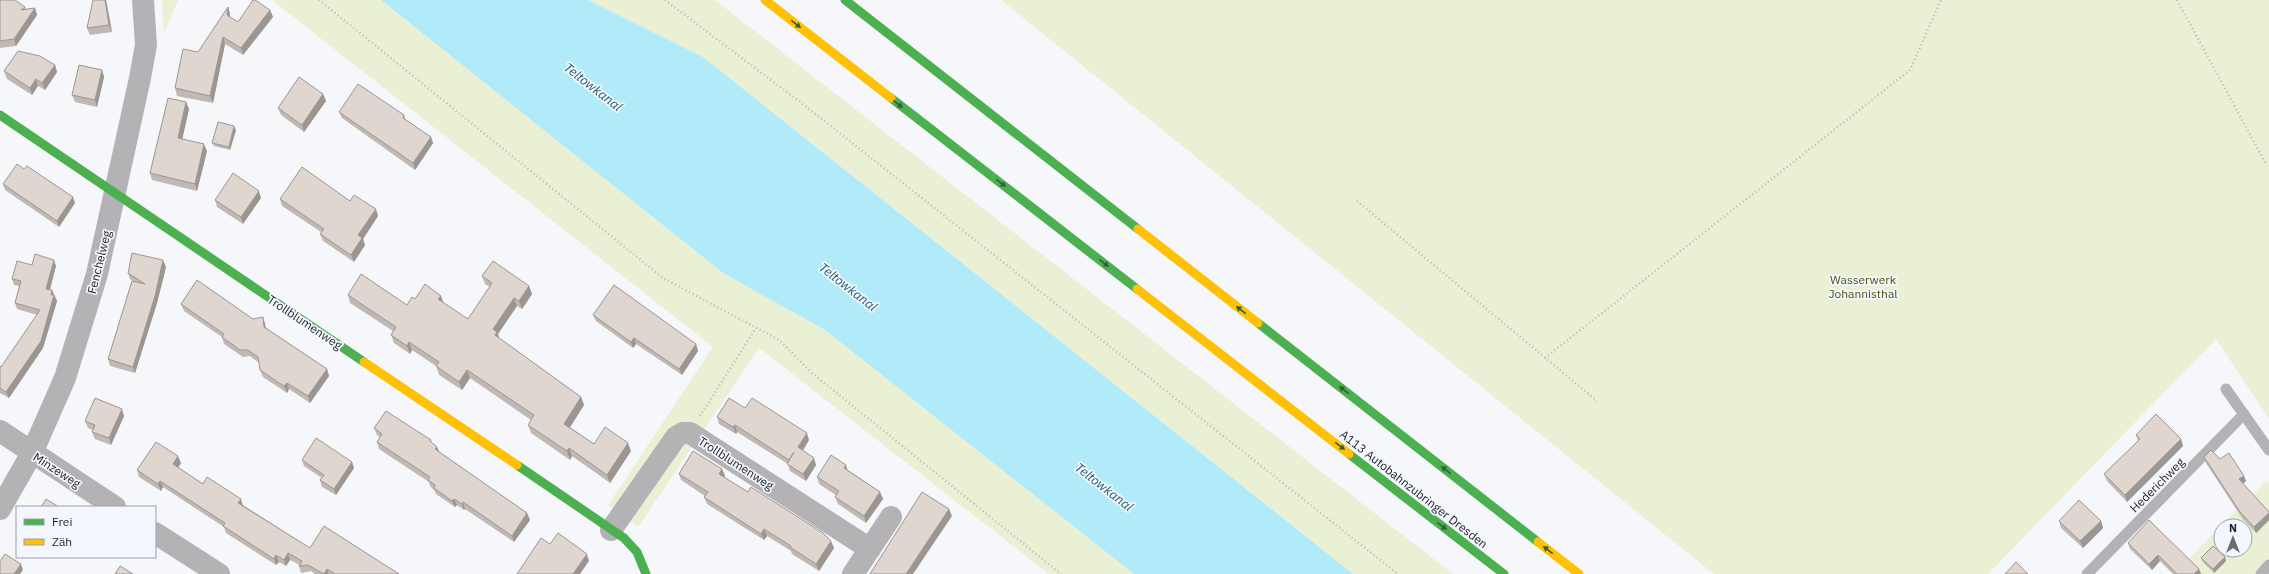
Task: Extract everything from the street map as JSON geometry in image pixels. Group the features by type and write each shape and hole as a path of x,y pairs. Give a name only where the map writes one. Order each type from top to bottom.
{"main road":[{"name":"A113 Autobahnzubringer Dresden","path":"765,0 1504,574"},
{"path":"845,0 1579,574"},
{"name":"Trollblumenweg","path":"0,115 624,538 637,552 646,574"}],"street":[{"name":"Fenchelweg","path":"0,509 32,453 65,378 97,274 146,44 143,0"},
{"name":"Minzeweg","path":"0,432 113,506"},
{"name":"Trollblumenweg","path":"611,530 676,437 683,433 690,433 870,549"},
{"path":"853,574 891,517"},
{"path":"156,533 219,574"}],"lane":[{"path":"2226,389 2269,450"},
{"name":"Hederichweg","path":"2087,574 2244,414"},
{"path":"2260,574 2269,565"}],"path":[{"path":"319,0 664,278 779,340 812,374 1061,574"},
{"path":"665,0 835,129 1398,574"},
{"path":"1545,358 1910,70 1941,0"},
{"path":"2177,0 2266,164"},
{"path":"1356,201 1597,401"},
{"path":"690,433 756,328"}],"green space":[{"path":"162,0 178,0 164,33"},
{"path":"272,0 381,0 723,273 825,330 1134,574 1049,574 759,348 638,527 608,505 713,347"},
{"path":"588,0 715,0 1453,574 1353,574 703,57"},
{"name":"Wasserwerk Johannisthal","path":"1001,0 2269,0 2269,419 2216,339 1988,574 1714,574"},
{"path":"2267,480 2269,483 2269,574 2174,574 2213,534 2213,558 2253,558 2253,518 2229,518"}],"water":[{"name":"Teltowkanal","path":"381,0 588,0 703,57 1353,574 1134,574 825,330 723,273"}],"building":[{"path":"0,0 15,0 25,7 21,10 35,8 14,39 0,41"},
{"path":"93,0 105,0 109,25 87,28"},
{"path":"253,0 270,10 241,48 223,37 210,96 175,88 183,49 198,52 228,7 227,15 238,22"},
{"path":"18,51 40,56 55,65 42,83 36,79 30,88 4,71"},
{"path":"79,65 102,70 95,100 72,95"},
{"path":"299,77 323,94 302,125 278,108"},
{"path":"358,84 404,115 403,118 431,137 413,163 339,112"},
{"path":"168,98 186,102 178,138 204,144 195,184 150,173"},
{"path":"218,122 234,126 229,147 212,143"},
{"path":"17,164 24,169 27,166 73,197 57,221 3,184"},
{"path":"302,167 350,201 354,195 376,209 358,235 362,238 351,255 320,234 324,229 280,199"},
{"path":"233,173 259,191 241,217 215,200"},
{"path":"132,253 163,260 155,296 133,367 108,359 132,281 145,284 128,273"},
{"path":"35,254 54,260 46,289 52,290 51,295 54,295 41,341 6,392 0,388 0,366 1,367 40,310 15,303 21,281 12,279 17,261 32,265"},
{"path":"493,261 529,286 519,301 514,298 493,329 497,332 495,335 581,397 564,424 594,444 605,427 628,443 607,475 569,448 567,451 528,425 534,415 467,370 459,382 436,366 439,362 409,342 407,346 391,335 396,327 348,295 361,274 407,305 412,297 415,299 425,284 441,296 438,299 468,319 492,283 482,276"},
{"path":"197,280 253,319 263,317 264,327 327,369 308,396 287,383 284,386 260,370 258,357 248,350 240,350 222,337 224,334 181,304"},
{"path":"614,285 696,344 679,369 634,338 631,342 593,315"},
{"path":"95,398 122,409 109,438 92,432 95,425 85,421"},
{"path":"729,398 745,408 752,398 807,433 798,447 814,458 803,474 787,464 794,452 789,460 735,425 733,427 717,417"},
{"path":"386,411 431,440 430,441 437,447 435,449 527,513 512,536 463,502 462,504 454,499 452,501 434,488 435,485 428,480 430,477 377,442 382,434 374,428"},
{"path":"2156,414 2181,439 2125,495 2104,474 2140,439 2136,435"},
{"path":"316,438 352,462 334,489 320,480 324,475 302,460"},
{"path":"156,442 178,456 173,464 203,484 207,477 241,499 238,503 310,548 324,526 399,574 335,574 327,569 324,574 308,565 299,566 302,561 288,553 284,560 276,555 274,559 223,526 225,523 160,481 158,484 137,470"},
{"path":"2211,450 2220,459 2229,453 2244,476 2239,479 2269,512 2254,527 2253,518 2246,518 2240,512 2204,457"},
{"path":"693,451 722,469 719,474 748,492 751,487 823,533 831,541 816,564 764,529 761,534 704,497 708,492 679,474"},
{"path":"831,455 846,465 844,468 880,492 864,516 835,497 839,491 817,477"},
{"path":"922,492 949,509 906,574 870,574"},
{"path":"46,499 57,506 42,506"},
{"path":"2079,500 2101,521 2080,541 2059,521"},
{"path":"2149,520 2199,569 2194,574 2177,574 2158,555 2149,564 2128,543"},
{"path":"558,533 587,554 573,574 517,574 541,538 550,544"},
{"path":"2213,546 2213,558 2224,558 2213,569 2201,558"},
{"path":"5,554 21,564 14,574 0,574 0,561"},
{"path":"2016,562 2028,574 2005,574"},
{"path":"120,566 133,574 115,574"}],"traffic: fast":[{"path":"845,0 1138,229"},
{"path":"891,98 1137,289"},
{"path":"0,115 364,362"},
{"path":"1258,323 1538,542"},
{"path":"1349,454 1504,574"},
{"path":"517,465 624,538 637,552 646,574"}],"traffic: slow":[{"path":"765,0 891,98"},
{"path":"1138,229 1258,323"},
{"path":"1137,289 1349,454"},
{"path":"364,362 517,465"},
{"path":"1538,542 1579,574"}]}
